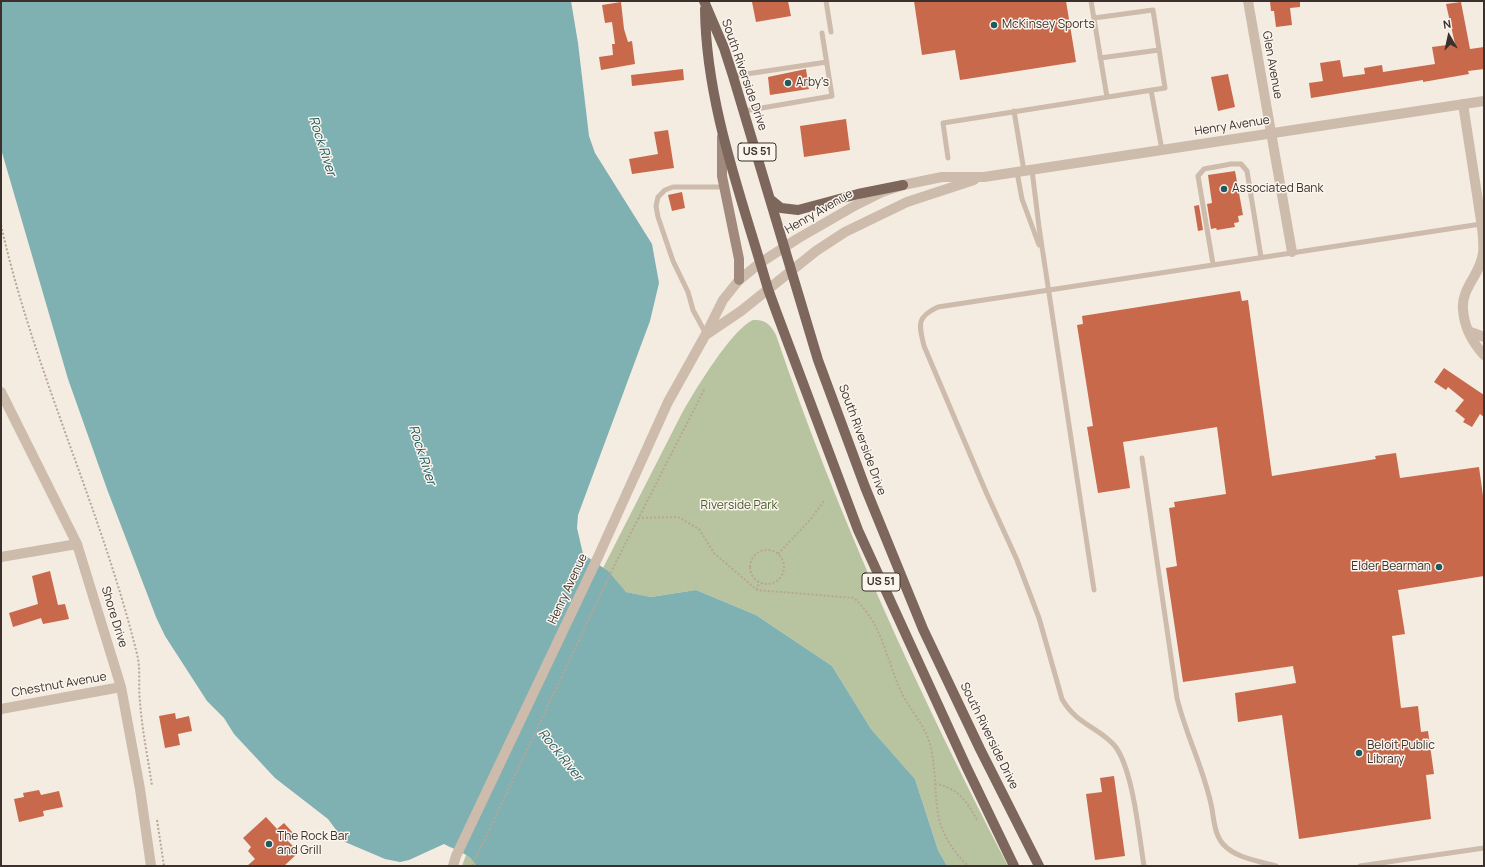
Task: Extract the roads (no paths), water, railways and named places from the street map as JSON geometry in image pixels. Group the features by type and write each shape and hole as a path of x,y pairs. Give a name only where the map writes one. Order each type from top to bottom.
{"main road":[{"name":"South Riverside Drive","path":"704,4 717,31 733,76 783,248 818,360 894,561 950,687 1039,866"},
{"name":"South Riverside Drive","path":"704,4 708,62 722,129 768,289 858,530 1014,866"},
{"path":"722,129 724,187 739,259 739,280"},
{"path":"769,199 781,208 798,210 858,194 903,185"}],"street":[{"name":"Glen Avenue","path":"1248,1 1292,252"},
{"name":"Henry Avenue","path":"706,334 741,311 834,238 882,213 922,196 984,177 1484,101"},
{"path":"1463,104 1484,252 1475,278 1463,296 1463,309 1468,331 1474,344 1484,355"},
{"name":"Henry Avenue","path":"456,856 598,557 668,402 723,300 739,280 760,263 856,205 882,192 903,185 942,177 984,177"},
{"path":"1468,331 1484,337"},
{"name":"Shore Drive","path":"1,392 77,544 121,687 140,789 151,866"},
{"path":"1,557 77,544"},
{"name":"Chestnut Avenue","path":"1,709 121,687"},
{"path":"448,866 456,856"},
{"path":"453,866 456,856"}],"lane":[{"path":"826,1 831,32"},
{"path":"1091,1 1107,97"},
{"path":"948,158 943,122 1165,88 1153,10 1094,18"},
{"path":"744,111 832,96 822,34"},
{"path":"1100,58 1159,50"},
{"path":"733,76 827,62"},
{"path":"1151,90 1162,150"},
{"path":"1014,112 1024,171 1043,254 1094,590"},
{"path":"1213,264 1198,179 1201,170 1237,163 1244,166 1247,171 1261,256"},
{"path":"1024,171 1022,200 1043,254"},
{"path":"706,334 693,310 688,292 673,260 658,217 656,206 658,197 665,190 673,186 724,187"},
{"path":"1144,866 1129,780 1124,760 1114,744 1071,713 1062,699 1039,618 1028,586 924,346 920,326 925,314 938,307 1261,256 1481,224"},
{"path":"1142,458 1177,698 1185,728 1208,791 1217,833 1223,843 1232,851 1251,860 1276,866"},
{"path":"1360,866 1484,848"}],"water":[{"name":"Rock River","path":"1,1 571,1 578,43 589,136 595,153 652,244 659,283 650,321 578,515 577,528 583,554 608,571 626,592 651,597 696,590 756,615 832,666 871,729 915,779 938,850 947,866 476,866 467,855 444,844 409,860 400,862 385,859 345,842 328,819 275,778 234,734 224,718 207,701 165,636 156,617 107,489 68,379 1,149"}],"place":[{"name":"McKinsey Sports","path":"994,25"},
{"name":"Arby's","path":"788,83"},
{"name":"Associated Bank","path":"1224,189"},
{"name":"Elder Bearman","path":"1439,567"},
{"name":"Beloit Public Library","path":"1359,753"},
{"name":"The Rock Bar and Grill","path":"269,844"}],"park label":[{"name":"Riverside Park","path":"739,506"}]}
